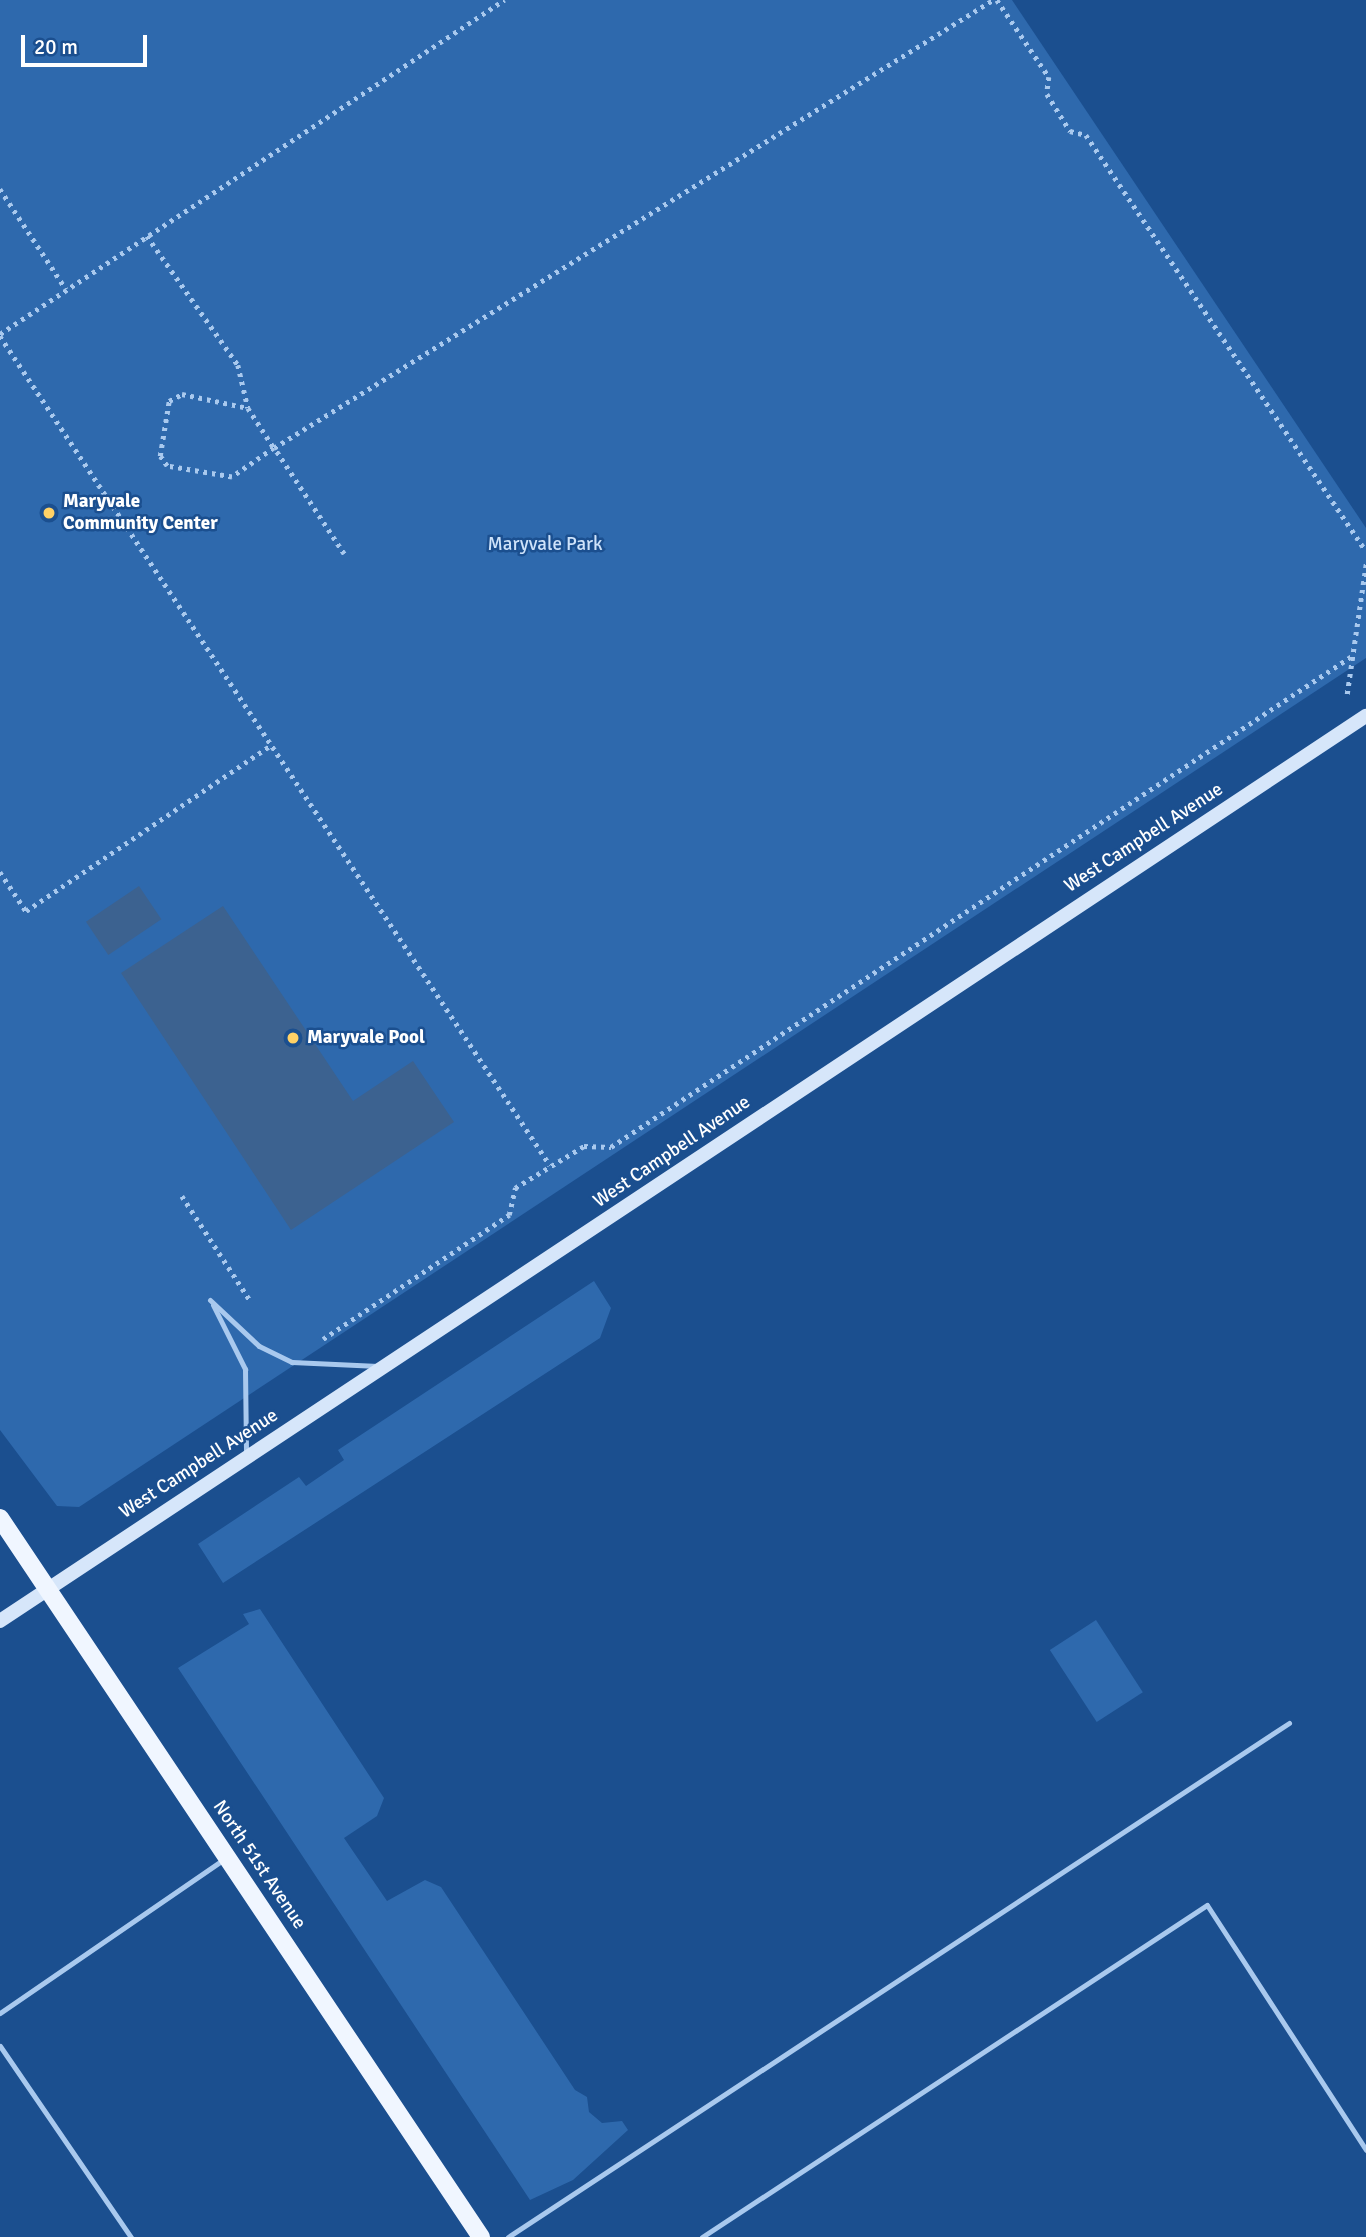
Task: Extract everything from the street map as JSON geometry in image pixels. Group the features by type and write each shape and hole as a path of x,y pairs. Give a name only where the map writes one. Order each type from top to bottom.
{"main road":[{"name":"North 51st Avenue","path":"0,1517 481,2237"}],"street":[{"name":"West Campbell Avenue","path":"0,1621 46,1586 385,1366 1366,716"}],"lane":[{"path":"246,1456 250,1404 245,1369 210,1300 260,1346 292,1362 385,1366"},
{"path":"508,2237 1289,1723"},
{"path":"0,2013 229,1857"},
{"path":"702,2237 1207,1905 1366,2150"},
{"path":"0,2046 131,2237"}],"path":[{"path":"503,0 0,335 550,1165"},
{"path":"248,408 182,394 169,401 160,456 167,466 232,477 274,448 995,0 1049,77 1046,94 1070,131 1086,135 1366,551"},
{"path":"0,189 66,289"},
{"path":"147,236 237,365 248,408 344,554"},
{"path":"309,1343 509,1215 515,1188 584,1146 611,1147 1352,656 1366,563"},
{"path":"0,872 26,911 271,745"},
{"path":"182,1196 256,1310"}],"green space":[{"name":"Maryvale Park","path":"0,0 1012,0 1366,528 1366,658 79,1507 57,1506 0,1430"},
{"path":"594,1281 611,1308 600,1338 223,1583 198,1544 299,1477 306,1486 344,1460 338,1450"},
{"path":"260,1609 384,1798 377,1816 344,1838 387,1901 425,1880 441,1887 575,2090 587,2097 589,2112 602,2123 622,2121 628,2130 573,2180 530,2200 178,1668 249,1624 243,1614"},
{"path":"1096,1620 1143,1692 1097,1722 1050,1650"}],"shaded area":[{"path":"139,886 161,919 108,955 86,922"},
{"path":"223,906 353,1101 413,1061 454,1122 291,1230 121,973"}],"place":[{"name":"Maryvale Community Center","path":"49,513"},
{"name":"Maryvale Pool","path":"293,1038"}]}
